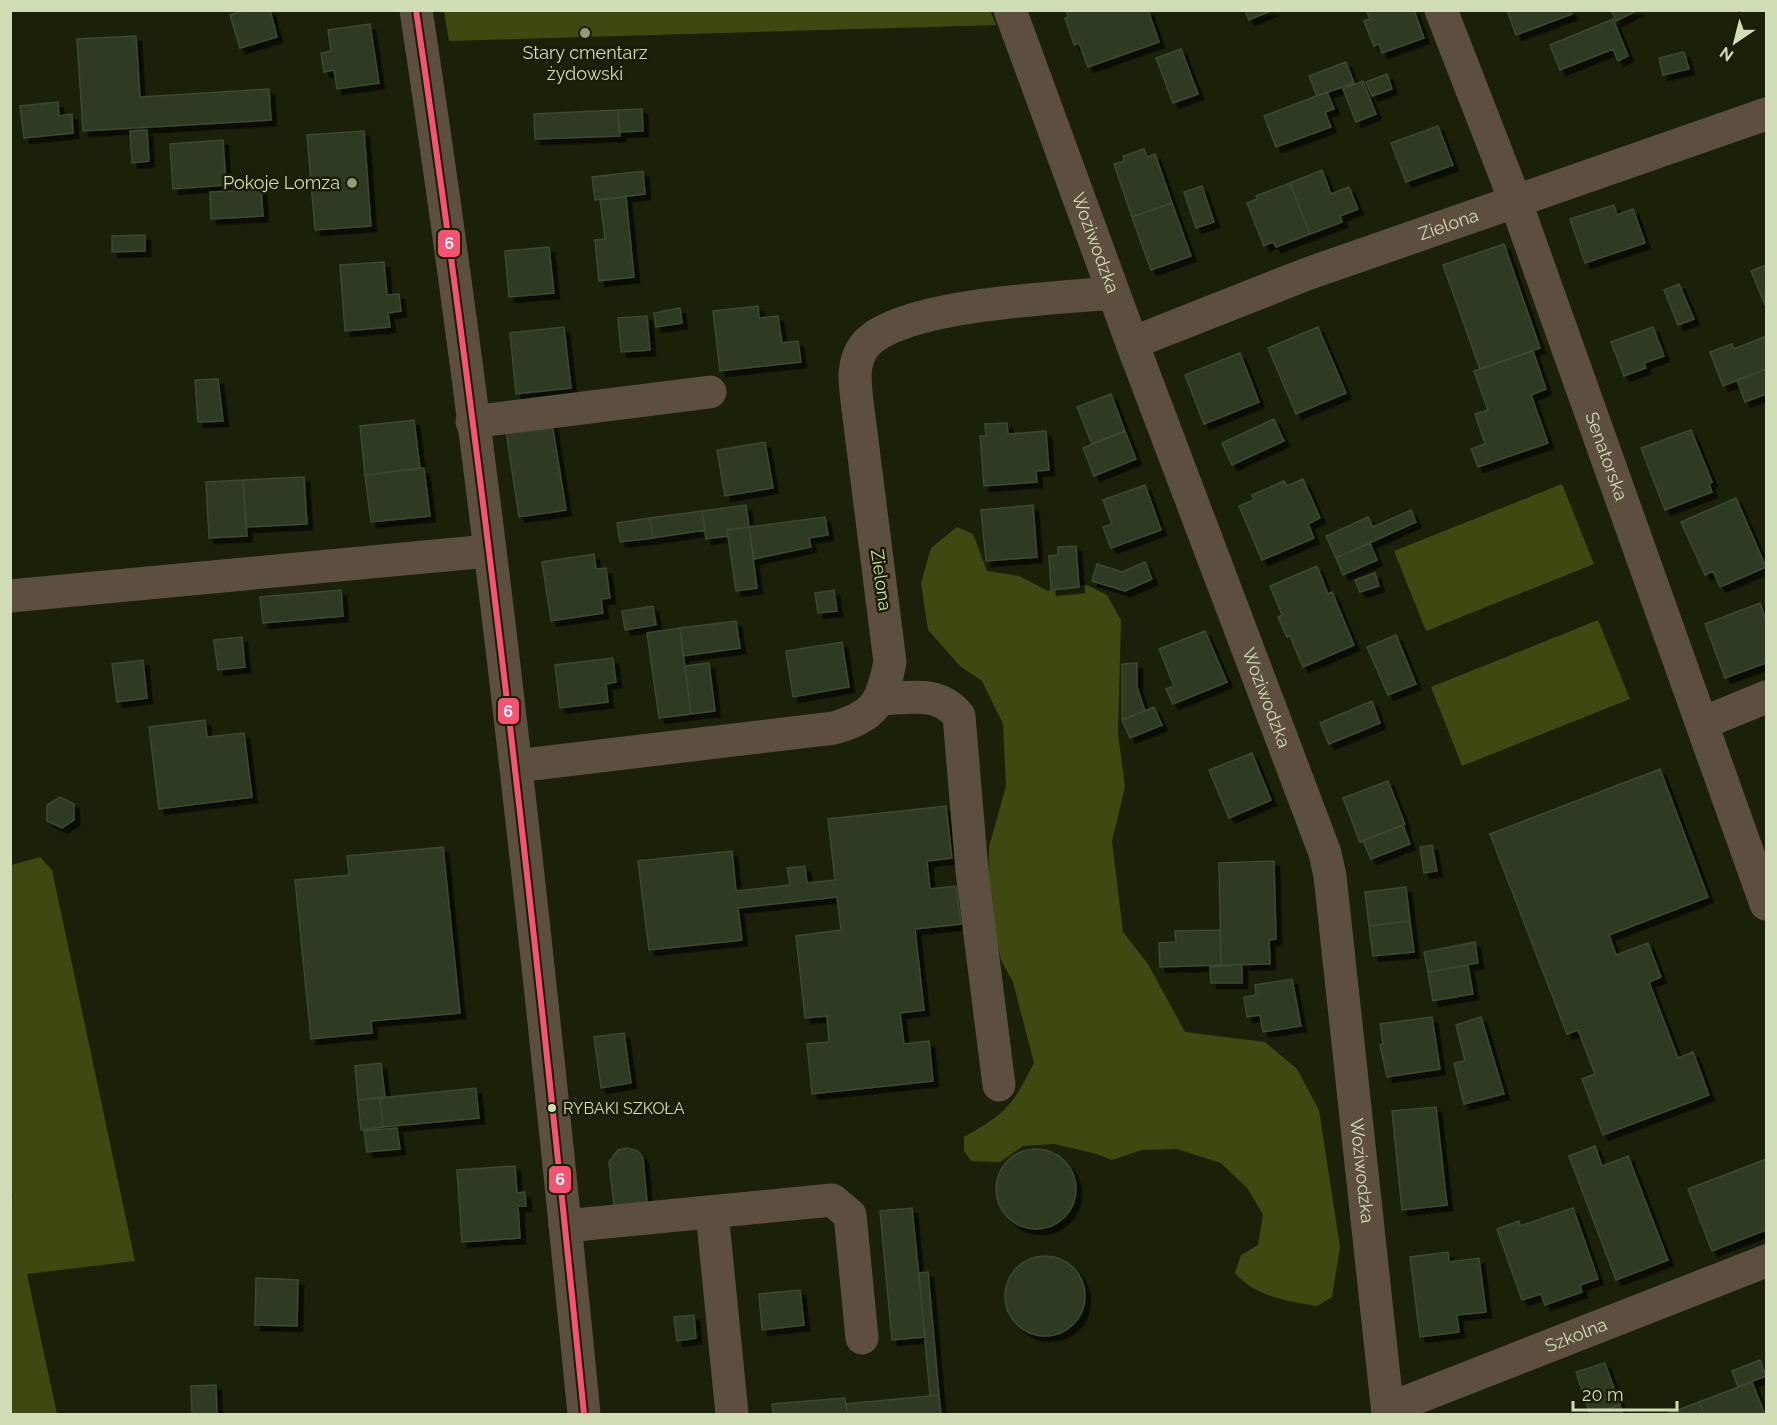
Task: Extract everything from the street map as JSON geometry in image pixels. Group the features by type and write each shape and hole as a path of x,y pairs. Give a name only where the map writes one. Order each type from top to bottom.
{"street":[{"path":"416,10 445,200 516,766 584,1414"},
{"name":"Woziwodzka","path":"1010,10 1131,343 1325,853 1330,876 1388,1412"},
{"name":"Senatorska","path":"1441,10 1516,203 1767,904"},
{"name":"Zielona","path":"1131,343 1307,274 1767,114"},
{"name":"Zielona","path":"516,766 834,728 858,721 880,699 890,662 856,392 856,361 863,347 874,335 897,324 929,315 1003,303 1113,293"},
{"path":"472,422 710,392"},
{"path":"10,596 488,551"},
{"path":"880,699 933,697 945,702 959,716 972,871 999,1085"},
{"path":"1703,723 1767,697"},
{"path":"565,1226 823,1199 832,1200 842,1206 849,1215 852,1226 862,1338"},
{"path":"712,1212 732,1414"},
{"name":"Szkolna","path":"1388,1412 1767,1261"}],"green space":[{"name":"Stary cmentarz żydowski","path":"990,10 996,25 449,41 444,11"},
{"path":"1562,484 1594,564 1426,631 1394,551"},
{"path":"957,527 973,534 987,571 1019,576 1048,591 1087,585 1107,595 1121,620 1118,734 1125,787 1112,841 1123,932 1148,964 1185,1032 1265,1042 1297,1069 1319,1110 1340,1247 1332,1297 1317,1306 1283,1300 1262,1293 1252,1288 1235,1273 1241,1255 1258,1245 1263,1215 1248,1189 1221,1163 1177,1149 1142,1150 1112,1160 1054,1144 1023,1146 1000,1162 971,1161 964,1151 964,1137 1007,1107 1034,1063 1013,982 1001,960 988,902 989,847 1006,786 1003,724 982,681 960,666 928,630 921,583 931,548"},
{"path":"1598,620 1630,699 1462,766 1431,687"},
{"path":"40,857 52,870 135,1261 27,1274 57,1414 11,1414 11,1191 15,1208 10,1185 11,865"}],"building":[{"path":"245,10 270,10 277,37 240,48 230,15"},
{"path":"1066,10 1148,10 1159,42 1088,67 1079,43 1074,45 1065,18 1068,17"},
{"path":"1245,10 1273,10 1249,20"},
{"path":"1366,10 1414,10 1424,38 1382,53 1379,44 1374,46 1364,21 1370,19"},
{"path":"1507,10 1570,10 1572,14 1516,35"},
{"path":"1611,10 1638,10 1616,21"},
{"path":"1613,19 1628,56 1618,61 1613,49 1560,70 1550,45"},
{"path":"370,24 379,83 337,89 334,70 324,72 321,53 331,51 328,30"},
{"path":"136,36 140,97 269,89 271,120 83,131 77,39"},
{"path":"1181,49 1198,94 1173,103 1156,58"},
{"path":"1684,52 1689,69 1663,75 1659,58"},
{"path":"1346,62 1354,83 1317,96 1309,76"},
{"path":"1387,74 1392,89 1372,96 1366,82"},
{"path":"1363,81 1376,114 1356,122 1343,89"},
{"path":"1327,92 1334,109 1325,112 1331,127 1276,147 1264,116"},
{"path":"58,102 59,116 72,114 73,133 24,138 20,106"},
{"path":"642,109 643,131 619,132 618,110"},
{"path":"618,110 620,136 535,139 534,114"},
{"path":"1438,126 1453,165 1406,182 1391,143"},
{"path":"147,130 149,161 132,163 130,131"},
{"path":"364,131 371,226 315,230 307,135"},
{"path":"223,140 226,185 173,189 170,144"},
{"path":"1144,149 1147,157 1155,154 1172,203 1132,217 1114,164 1124,161 1123,156"},
{"path":"1322,170 1331,194 1349,187 1358,209 1340,216 1342,222 1310,234 1290,183"},
{"path":"643,171 645,194 595,200 592,177"},
{"path":"1290,183 1310,234 1276,247 1273,242 1264,246 1247,203 1257,199 1256,196"},
{"path":"1202,186 1214,222 1196,228 1184,192"},
{"path":"261,190 263,216 211,219 210,192"},
{"path":"626,197 634,277 599,281 595,240 605,239 600,200"},
{"path":"1172,203 1191,256 1151,270 1132,217"},
{"path":"1614,205 1617,215 1633,209 1645,243 1585,263 1570,219"},
{"path":"145,235 145,251 112,252 112,236"},
{"path":"1504,244 1540,348 1480,369 1443,265"},
{"path":"549,247 554,293 509,297 505,251"},
{"path":"384,262 387,295 399,294 401,311 388,313 390,327 345,331 340,265"},
{"path":"1766,265 1766,307 1751,271"},
{"path":"1679,284 1694,319 1678,325 1664,290"},
{"path":"758,306 759,318 778,316 782,343 798,341 801,362 720,371 713,311"},
{"path":"680,308 682,323 656,327 654,313"},
{"path":"647,316 650,350 621,352 618,318"},
{"path":"564,327 571,388 516,394 510,333"},
{"path":"1318,327 1346,393 1296,414 1268,348"},
{"path":"1653,327 1664,356 1644,363 1646,368 1624,376 1611,342"},
{"path":"1766,336 1766,369 1723,386 1710,352 1732,344 1734,349"},
{"path":"1533,351 1546,389 1531,395 1548,443 1478,467 1471,449 1485,444 1475,414 1488,410 1474,371"},
{"path":"1240,353 1259,402 1204,424 1185,375"},
{"path":"1766,369 1766,394 1745,402 1737,380"},
{"path":"218,379 223,421 198,422 195,380"},
{"path":"1111,394 1125,431 1092,444 1077,407"},
{"path":"1274,419 1284,441 1232,465 1222,443"},
{"path":"414,420 420,468 365,475 360,426"},
{"path":"552,423 566,510 519,517 506,431"},
{"path":"1007,423 1008,434 1046,431 1049,470 1036,471 1037,482 984,486 980,436 986,436 985,424"},
{"path":"1691,430 1712,482 1709,484 1712,492 1665,510 1641,448"},
{"path":"1125,431 1136,459 1094,476 1083,448"},
{"path":"765,442 773,488 725,496 717,450"},
{"path":"424,468 430,516 371,522 365,475"},
{"path":"304,477 307,524 246,527 243,480"},
{"path":"1303,479 1320,518 1308,524 1314,538 1262,560 1239,506 1254,500 1252,495 1284,481 1287,486"},
{"path":"243,480 247,536 209,538 206,482"},
{"path":"1145,485 1161,530 1111,548 1103,527 1112,524 1103,500"},
{"path":"1736,498 1766,567 1720,587 1713,571 1705,575 1681,522"},
{"path":"746,505 749,527 727,530 728,536 706,539 702,511"},
{"path":"1033,505 1037,557 986,561 981,510"},
{"path":"1411,510 1416,522 1336,558 1326,536 1368,517 1373,527"},
{"path":"702,511 705,530 653,538 650,518"},
{"path":"825,517 828,535 809,538 811,547 754,559 749,527"},
{"path":"650,518 653,538 620,542 617,523"},
{"path":"749,527 757,588 736,591 727,530"},
{"path":"1370,543 1377,560 1343,575 1336,558"},
{"path":"1076,546 1079,587 1051,590 1049,556 1058,555 1058,547"},
{"path":"594,554 596,569 606,568 610,598 601,599 603,613 551,621 542,562"},
{"path":"1145,562 1152,579 1125,591 1092,581 1097,564 1122,572"},
{"path":"1317,566 1328,594 1332,592 1354,645 1303,667 1290,636 1287,637 1278,617 1282,615 1270,586"},
{"path":"1375,573 1379,586 1360,592 1355,580"},
{"path":"341,590 343,616 263,623 260,597"},
{"path":"834,590 837,611 818,613 815,593"},
{"path":"1760,603 1766,620 1766,663 1725,678 1705,624"},
{"path":"653,606 656,625 625,630 622,611"},
{"path":"736,621 740,648 683,656 680,628"},
{"path":"680,628 691,714 659,718 647,633"},
{"path":"1205,631 1227,682 1173,704 1166,689 1174,686 1159,649"},
{"path":"1396,635 1416,684 1388,695 1367,647"},
{"path":"242,637 245,667 218,670 214,640"},
{"path":"842,642 849,687 793,697 786,651"},
{"path":"613,658 616,682 606,684 608,702 560,708 555,665"},
{"path":"143,660 147,698 117,702 112,664"},
{"path":"709,663 715,711 691,714 685,666"},
{"path":"1137,663 1137,687 1145,711 1122,720 1122,664"},
{"path":"1372,701 1380,723 1329,744 1320,723"},
{"path":"1154,707 1162,725 1130,738 1122,720"},
{"path":"205,720 207,737 244,733 252,797 159,809 149,727"},
{"path":"1252,753 1271,800 1229,818 1209,770"},
{"path":"1660,769 1708,897 1609,935 1616,955 1648,943 1661,977 1649,982 1678,1058 1693,1052 1709,1095 1603,1135 1582,1079 1595,1074 1578,1030 1567,1034 1490,834"},
{"path":"1388,781 1405,824 1360,842 1343,798"},
{"path":"60,797 74,804 74,820 62,828 47,821 47,805"},
{"path":"946,806 952,858 927,861 930,889 956,886 961,924 915,929 924,1010 900,1013 904,1044 929,1041 933,1081 812,1094 807,1044 829,1042 827,1016 805,1018 796,936 841,930 837,897 738,908 742,940 649,950 638,861 732,851 736,891 790,885 787,868 805,866 807,883 835,880 828,819"},
{"path":"1403,825 1410,844 1371,859 1363,841"},
{"path":"1432,845 1437,871 1424,873 1420,847"},
{"path":"443,847 460,1013 371,1021 372,1033 311,1039 295,880 349,875 347,856"},
{"path":"1274,861 1276,939 1269,940 1270,964 1221,965 1219,863"},
{"path":"1406,887 1410,921 1369,926 1365,892"},
{"path":"1410,921 1414,952 1373,956 1369,926"},
{"path":"1220,930 1221,965 1160,967 1159,943 1176,942 1175,931"},
{"path":"1475,942 1478,963 1428,972 1424,952"},
{"path":"1242,965 1242,983 1211,983 1210,967"},
{"path":"1468,965 1473,994 1433,1001 1428,972"},
{"path":"1292,979 1301,1026 1263,1032 1260,1015 1247,1017 1244,997 1256,995 1255,985"},
{"path":"1432,1017 1440,1069 1387,1077 1380,1045 1383,1044 1380,1024"},
{"path":"1481,1017 1504,1094 1464,1104 1454,1063 1465,1061 1456,1025"},
{"path":"624,1033 631,1083 601,1088 594,1037"},
{"path":"381,1063 385,1097 358,1100 355,1066"},
{"path":"476,1088 479,1118 383,1127 380,1098"},
{"path":"380,1098 383,1127 361,1130 358,1100"},
{"path":"1436,1107 1447,1205 1402,1210 1392,1111"},
{"path":"397,1128 400,1149 367,1152 364,1131"},
{"path":"1595,1146 1602,1166 1628,1156 1668,1260 1616,1280 1569,1156"},
{"path":"627,1148 638,1151 643,1158 647,1202 614,1206 609,1162 618,1150"},
{"path":"1028,1149 1044,1149 1065,1160 1076,1181 1076,1197 1065,1218 1044,1229 1028,1229 1014,1223 1002,1211 996,1197 996,1181 1002,1167 1014,1155"},
{"path":"1766,1159 1766,1230 1712,1251 1688,1189"},
{"path":"515,1166 517,1193 525,1192 526,1206 518,1206 520,1238 462,1242 457,1170"},
{"path":"912,1208 925,1337 892,1340 880,1211"},
{"path":"1573,1208 1598,1279 1580,1285 1582,1292 1545,1305 1541,1294 1522,1300 1497,1229 1519,1221 1520,1226"},
{"path":"1448,1252 1449,1262 1479,1258 1486,1312 1457,1315 1459,1332 1420,1337 1410,1257"},
{"path":"1037,1256 1053,1256 1074,1267 1085,1288 1085,1304 1074,1325 1053,1336 1037,1336 1023,1330 1011,1318 1005,1304 1005,1288 1011,1274 1023,1262"},
{"path":"928,1272 939,1395 930,1396 919,1273"},
{"path":"256,1278 298,1280 297,1326 255,1325"},
{"path":"800,1290 804,1325 762,1330 759,1294"},
{"path":"694,1315 696,1338 677,1341 674,1317"},
{"path":"1760,1360 1766,1376 1738,1387 1732,1371"},
{"path":"1605,1363 1620,1405 1590,1414 1576,1372"},
{"path":"1752,1382 1764,1412 1704,1414 1699,1402"},
{"path":"216,1385 217,1414 192,1414 191,1386"},
{"path":"939,1395 941,1414 847,1414 846,1404"},
{"path":"845,1398 847,1414 773,1414 772,1404"},
{"path":"1699,1402 1704,1414 1667,1414"},
{"path":"1620,1405 1623,1414 1592,1414"}],"transit line":[{"name":"6","path":"416,10 465,360 508,711 548,1062 584,1414"}],"place":[{"name":"Stary cmentarz żydowski","path":"585,33"},
{"name":"Pokoje Lomza","path":"352,183"},
{"name":"RYBAKI SZKOŁA","path":"552,1108"}]}
